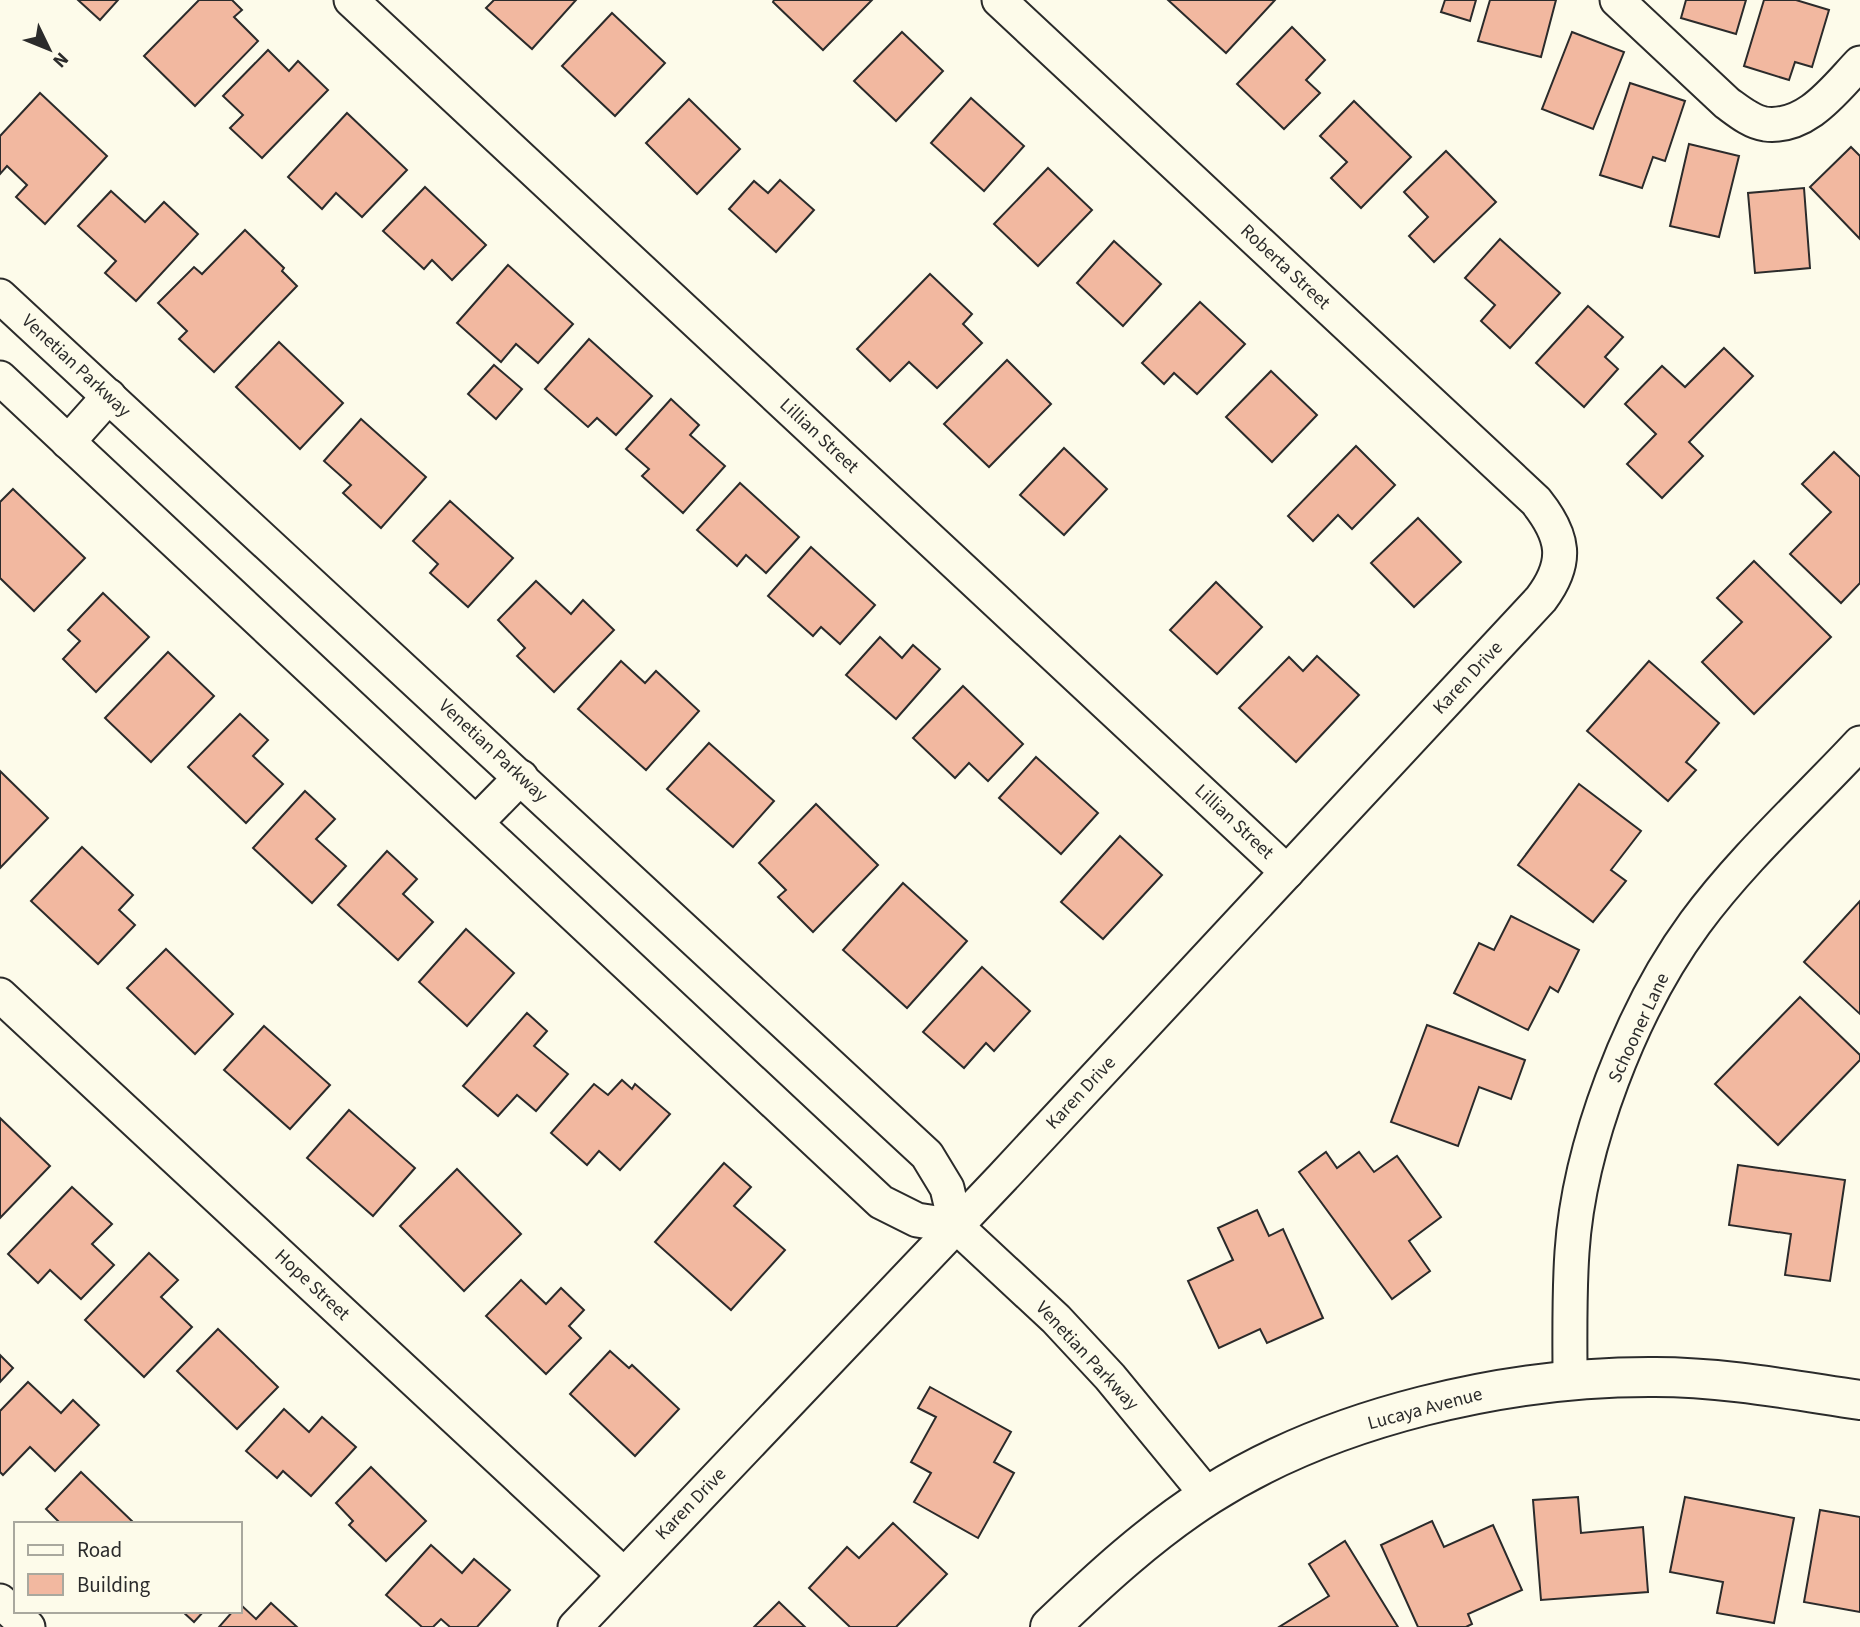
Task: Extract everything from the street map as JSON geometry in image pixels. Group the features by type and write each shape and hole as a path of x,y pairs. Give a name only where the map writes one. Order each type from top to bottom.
{"street":[{"name":"Lillian Street","path":"351,0 1287,872"},
{"name":"Roberta Street","path":"999,0 1536,501 1551,520 1560,544"},
{"path":"1617,0 1727,103 1747,117 1765,124 1803,116 1822,104 1860,63"},
{"name":"Venetian Parkway","path":"0,296 927,1155 947,1188 956,1226 1056,1319 1101,1367 1208,1496"},
{"path":"0,379 881,1202 918,1220 956,1226"},
{"path":"68,442 109,396"},
{"name":"Karen Drive","path":"575,1627 956,1226 1541,599 1558,571 1560,544"},
{"name":"Schooner Lane","path":"1570,1380 1572,1251 1582,1179 1602,1111 1626,1045 1658,982 1694,923 1734,875 1859,746"},
{"path":"477,822 521,777"},
{"name":"Hope Street","path":"0,995 624,1575"},
{"name":"Lucaya Avenue","path":"1050,1627 1088,1590 1142,1545 1208,1496 1246,1474 1303,1447 1389,1417 1511,1388 1570,1380 1656,1377 1729,1381 1860,1400"},
{"path":"0,1601 28,1627"}],"building":[{"path":"78,0 118,0 100,20"},
{"path":"199,0 232,0 242,10 234,17 258,41 195,106 144,56"},
{"path":"494,0 576,0 532,49 486,8"},
{"path":"872,0 823,50 773,2"},
{"path":"1168,0 1275,0 1226,53"},
{"path":"1445,0 1476,0 1470,21 1441,12"},
{"path":"1490,0 1556,0 1541,57 1478,41"},
{"path":"1686,0 1746,0 1736,34 1681,18"},
{"path":"1764,0 1796,0 1829,10 1812,67 1795,62 1789,80 1744,66"},
{"path":"612,13 665,63 615,116 562,66"},
{"path":"1292,27 1325,60 1306,80 1320,93 1284,129 1237,84"},
{"path":"902,32 943,71 896,121 854,81"},
{"path":"1572,32 1624,52 1593,129 1542,109"},
{"path":"268,50 289,71 298,61 328,90 262,158 230,128 243,115 223,96"},
{"path":"1630,83 1685,101 1665,161 1653,157 1642,188 1600,175"},
{"path":"40,93 107,156 45,224 16,197 27,185 7,166 0,174 0,136"},
{"path":"971,98 1024,146 984,191 931,143"},
{"path":"689,99 740,149 697,194 646,143"},
{"path":"1354,101 1411,157 1361,208 1331,178 1347,162 1320,136"},
{"path":"347,113 407,170 362,217 336,193 322,209 288,177"},
{"path":"1689,144 1739,156 1719,237 1670,226"},
{"path":"1851,147 1860,156 1860,239 1810,187"},
{"path":"1446,151 1496,202 1434,262 1409,236 1428,217 1404,192"},
{"path":"1048,168 1092,210 1038,266 994,224"},
{"path":"780,180 814,210 776,252 729,209 754,181 768,193"},
{"path":"425,187 486,245 452,280 432,260 424,269 383,231"},
{"path":"1804,188 1810,268 1755,273 1748,193"},
{"path":"111,191 145,222 164,202 198,234 136,301 105,273 116,261 78,226"},
{"path":"245,230 284,268 282,271 297,286 214,372 179,339 187,331 158,303 194,267 202,274"},
{"path":"1500,239 1560,293 1510,348 1481,321 1495,305 1465,278"},
{"path":"1114,241 1161,284 1123,326 1077,283"},
{"path":"508,265 573,324 538,363 516,344 501,362 457,323"},
{"path":"930,274 972,314 963,324 982,343 937,388 909,362 890,381 857,349"},
{"path":"1200,302 1245,344 1197,394 1174,373 1164,384 1142,363"},
{"path":"1588,306 1623,337 1605,357 1618,369 1584,407 1536,363"},
{"path":"589,339 652,396 616,435 597,418 588,427 545,389"},
{"path":"279,342 343,403 300,449 236,387"},
{"path":"1724,348 1753,376 1689,442 1703,456 1662,498 1627,464 1656,434 1625,404 1662,366 1685,387"},
{"path":"1007,360 1051,404 989,467 944,424"},
{"path":"494,365 522,389 496,419 468,394"},
{"path":"1271,371 1317,415 1272,462 1226,417"},
{"path":"671,399 699,425 690,435 725,466 683,513 642,476 649,469 626,449"},
{"path":"361,419 426,477 381,528 343,493 351,485 324,461"},
{"path":"1356,446 1395,485 1352,529 1338,515 1313,541 1288,516"},
{"path":"1064,448 1107,489 1064,535 1020,495"},
{"path":"1834,452 1860,477 1860,583 1841,603 1790,554 1831,512 1802,484"},
{"path":"740,483 799,537 766,573 746,555 737,566 697,530"},
{"path":"13,489 85,558 34,611 0,578 0,502"},
{"path":"450,501 513,558 468,607 430,573 438,564 413,541"},
{"path":"1418,518 1461,562 1414,607 1371,563"},
{"path":"811,547 875,605 840,644 821,627 813,636 768,596"},
{"path":"1754,561 1831,637 1754,714 1702,662 1742,622 1717,598"},
{"path":"536,581 571,614 583,600 614,630 554,692 517,656 525,648 498,620"},
{"path":"1216,582 1262,627 1217,674 1170,630"},
{"path":"103,593 149,637 96,692 63,659 80,641 68,630"},
{"path":"880,637 902,658 913,645 940,669 896,719 846,675"},
{"path":"168,652 214,696 151,762 105,718"},
{"path":"1317,656 1359,695 1296,762 1239,708 1289,657 1303,671"},
{"path":"621,661 645,683 656,671 699,711 646,770 578,709"},
{"path":"1649,661 1719,723 1686,762 1696,770 1668,801 1587,731"},
{"path":"963,686 1023,744 988,781 969,763 955,778 913,738"},
{"path":"240,714 268,740 253,756 283,784 246,823 188,767"},
{"path":"709,743 774,801 733,847 667,789"},
{"path":"1036,757 1098,813 1061,854 999,798"},
{"path":"0,771 48,818 0,868"},
{"path":"1579,784 1641,831 1611,870 1626,881 1593,922 1518,865"},
{"path":"305,791 335,819 316,839 346,866 312,903 253,848"},
{"path":"816,804 878,865 813,932 778,897 786,890 759,863"},
{"path":"1120,836 1162,875 1103,939 1061,902"},
{"path":"82,847 133,895 119,910 135,925 98,964 31,901"},
{"path":"387,851 417,879 403,894 433,922 398,960 338,905"},
{"path":"903,883 967,941 907,1008 843,950"},
{"path":"1860,901 1860,1014 1804,962"},
{"path":"1511,916 1579,950 1558,992 1550,987 1528,1030 1454,993 1479,943 1494,950"},
{"path":"466,929 514,973 467,1026 419,982"},
{"path":"166,949 233,1014 195,1054 127,988"},
{"path":"982,967 1030,1011 994,1051 986,1043 964,1068 923,1032"},
{"path":"1800,997 1860,1055 1860,1060 1778,1145 1715,1084"},
{"path":"527,1013 547,1031 534,1046 568,1074 536,1111 517,1095 498,1116 463,1086"},
{"path":"1427,1025 1525,1060 1511,1099 1479,1087 1458,1146 1391,1122"},
{"path":"264,1026 330,1085 290,1129 224,1070"},
{"path":"622,1080 632,1089 635,1084 670,1114 620,1170 599,1151 587,1165 551,1133 594,1084 608,1095"},
{"path":"349,1110 415,1168 373,1216 307,1158"},
{"path":"0,1118 50,1166 0,1218"},
{"path":"1326,1152 1337,1168 1359,1152 1374,1172 1397,1156 1441,1217 1409,1241 1430,1271 1392,1299 1299,1172"},
{"path":"724,1163 751,1187 734,1206 785,1250 731,1310 655,1242"},
{"path":"1738,1165 1845,1180 1830,1281 1785,1275 1791,1234 1729,1225"},
{"path":"457,1169 521,1234 464,1291 400,1226"},
{"path":"72,1187 112,1224 92,1244 114,1265 81,1299 50,1270 38,1283 8,1254"},
{"path":"1257,1210 1269,1236 1283,1229 1323,1318 1267,1343 1260,1329 1219,1348 1188,1281 1233,1260 1218,1228"},
{"path":"149,1253 178,1280 161,1297 192,1327 144,1377 85,1320"},
{"path":"521,1280 546,1304 561,1288 584,1310 569,1326 581,1338 546,1374 486,1316"},
{"path":"218,1329 278,1387 237,1429 177,1371"},
{"path":"610,1351 629,1368 632,1365 679,1409 635,1456 570,1394"},
{"path":"0,1355 13,1368 0,1382"},
{"path":"28,1382 61,1413 73,1400 99,1425 55,1471 30,1447 3,1475 0,1472 0,1411"},
{"path":"930,1387 1011,1432 994,1462 1014,1473 978,1538 914,1502 931,1473 911,1462 936,1417 918,1408"},
{"path":"284,1409 309,1432 322,1417 356,1447 311,1496 283,1471 277,1478 246,1451"},
{"path":"371,1467 426,1521 386,1561 349,1525 353,1521 336,1503"},
{"path":"81,1472 133,1522 59,1522 46,1509"},
{"path":"1578,1497 1581,1533 1643,1527 1648,1592 1541,1600 1533,1500"},
{"path":"1685,1497 1794,1518 1774,1623 1717,1613 1723,1582 1670,1572"},
{"path":"1820,1510 1860,1517 1860,1612 1804,1602"},
{"path":"1432,1521 1444,1547 1493,1525 1522,1590 1468,1614 1472,1624 1466,1627 1418,1627 1381,1545"},
{"path":"893,1523 947,1574 896,1627 850,1627 809,1588 847,1547 859,1558"},
{"path":"1345,1541 1398,1627 1279,1627 1329,1596 1309,1564"},
{"path":"431,1545 462,1573 474,1559 510,1590 477,1627 450,1627 441,1619 433,1627 422,1627 386,1595"},
{"path":"779,1602 805,1627 754,1627"},
{"path":"271,1603 297,1627 219,1627 231,1613 242,1613 242,1606 256,1619"},
{"path":"184,1613 202,1613 194,1622"}]}
